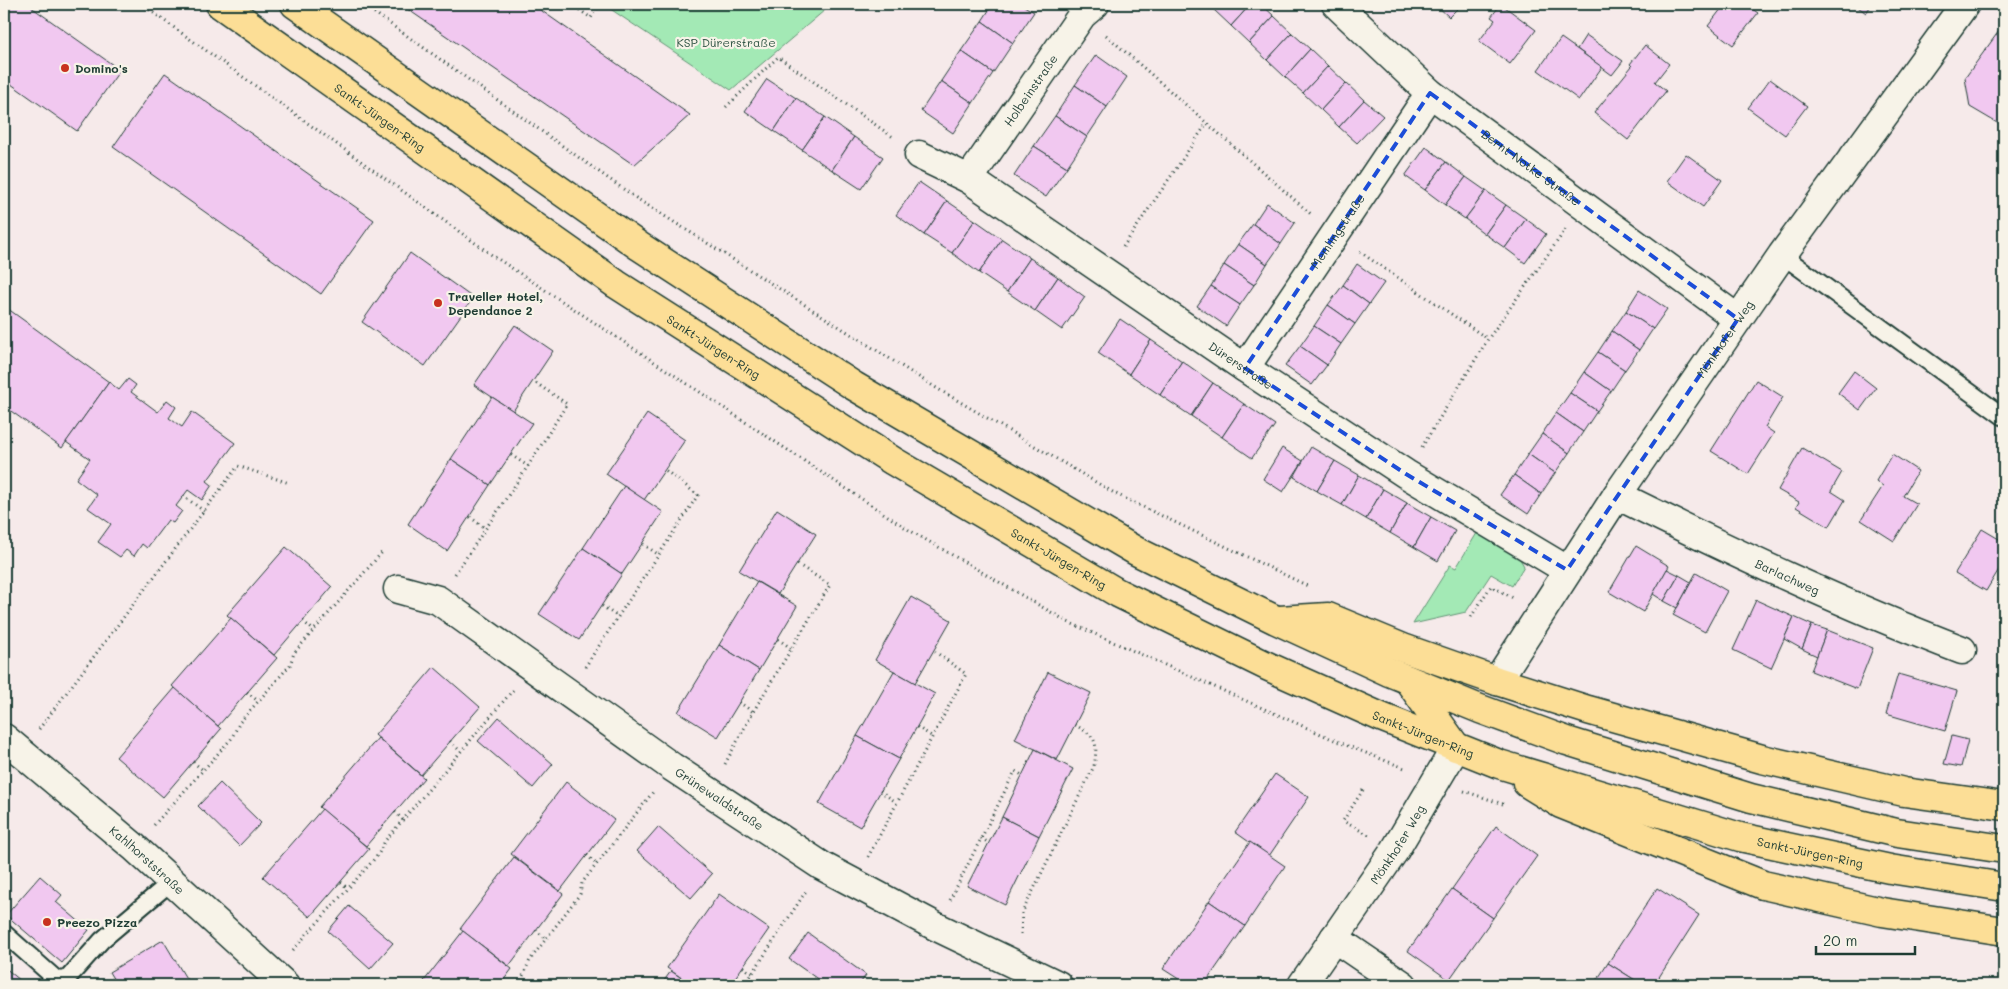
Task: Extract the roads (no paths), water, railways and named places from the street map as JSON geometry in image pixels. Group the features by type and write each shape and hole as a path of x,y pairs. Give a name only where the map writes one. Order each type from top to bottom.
{"main road":[{"name":"Sankt-Jürgen-Ring","path":"220,4 616,284 930,484 1118,593 1267,666 1381,717 1499,764 1740,837 1890,869 2004,887"},
{"path":"295,4 639,246 854,386 1136,551 1276,620 1408,680 1567,741 1751,798 1897,833 2004,849"},
{"path":"1276,620 1328,617 1403,648 1498,681 1588,710 1762,759 1904,792 2004,806"},
{"path":"1408,680 1456,747"},
{"path":"1499,764 1560,804 1763,885 1882,912 2004,931"}],"street":[{"name":"Bernt-Notke-Straße","path":"1336,4 1430,93 1738,319"},
{"name":"Mönkhofer Weg","path":"1498,681 1567,570 1617,495 1782,255 1965,4"},
{"name":"Holbeinstraße","path":"969,179 1089,9"},
{"name":"Memlingstraße","path":"1244,368 1430,93"},
{"name":"Dürerstraße","path":"919,155 969,179 1244,368 1406,474 1567,570"},
{"name":"Barlachweg","path":"1617,495 1787,577 1892,623 1962,650"},
{"name":"Grünewaldstraße","path":"398,589 438,600 672,767 822,866 937,927 1058,985"},
{"name":"Kahlhorststraße","path":"12,746 134,847 279,979"},
{"name":"Mönkhofer Weg","path":"1302,985 1395,850 1456,747"},
{"path":"1334,938 1403,985"}],"lane":[{"path":"1782,255 2004,417"},
{"path":"4,933 57,980 67,979 102,940 172,882"}],"place":[{"name":"Domino's","path":"65,68"},
{"name":"Traveller Hotel, Dependance 2","path":"438,303"},
{"name":"Preezo Pizza","path":"47,922"}],"park label":[{"name":"KSP Dürerstraße","path":"726,42"}]}
